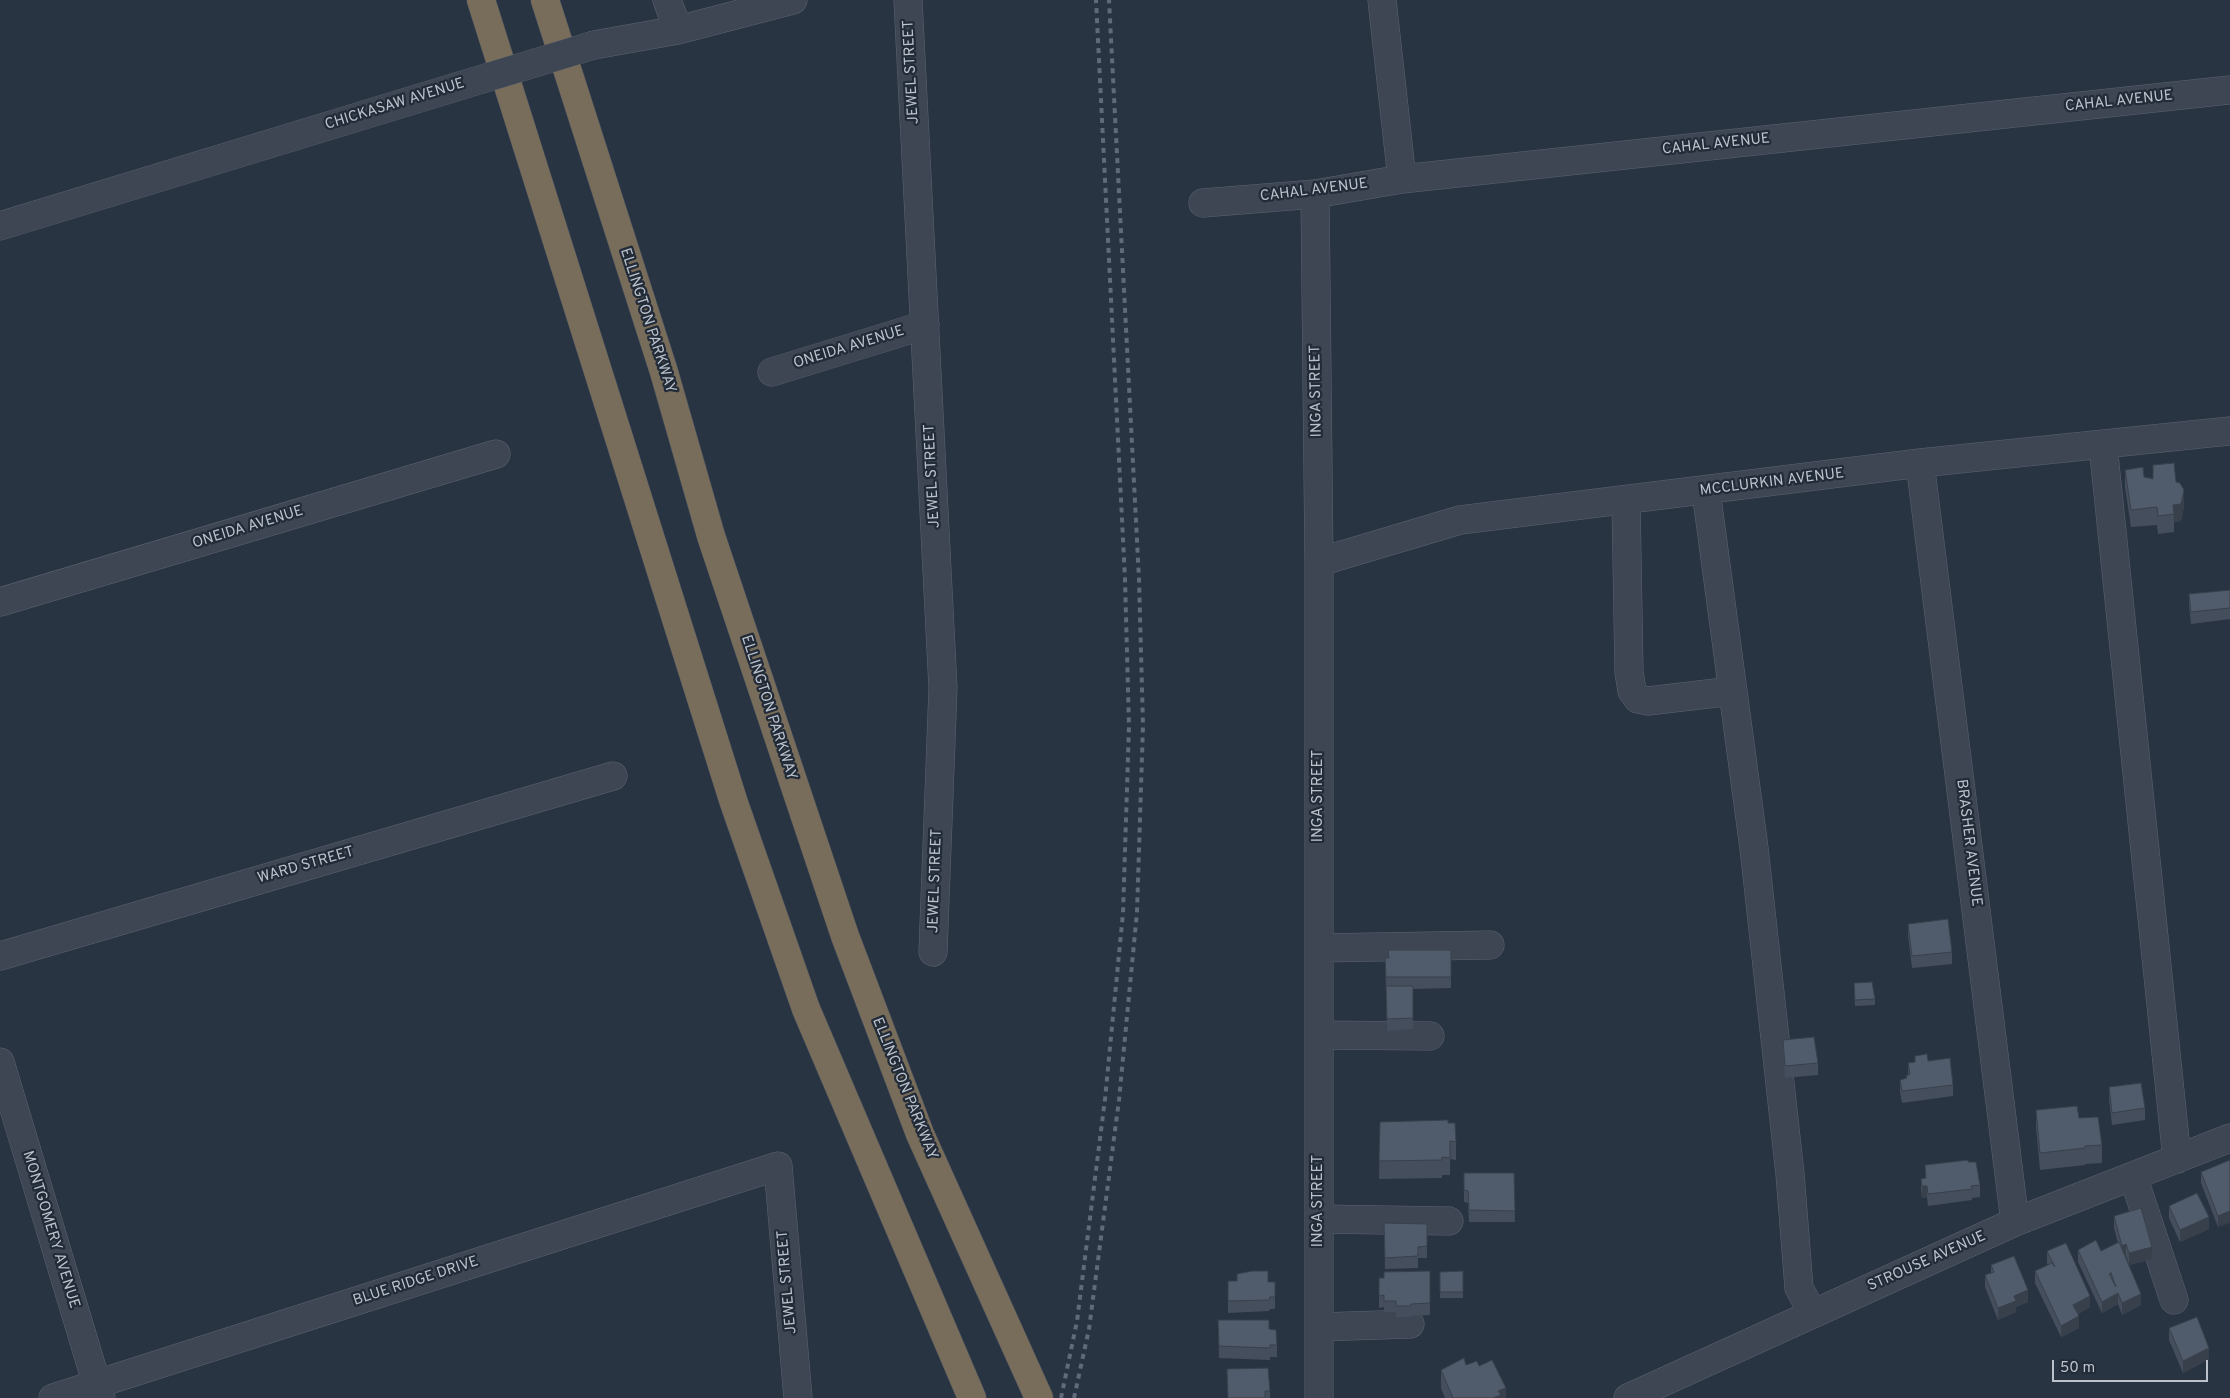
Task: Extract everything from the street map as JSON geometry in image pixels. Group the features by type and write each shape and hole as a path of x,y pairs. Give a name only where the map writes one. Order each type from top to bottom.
{"highway":[{"path":"480,0 734,803 806,1009 968,1392"},
{"name":"ELLINGTON PARKWAY","path":"545,0 664,372 711,536 845,936 920,1134 1039,1398"}],"street":[{"path":"667,0 678,30"},
{"name":"CHICKASAW AVENUE","path":"0,226 594,45 678,30 793,0"},
{"name":"JEWEL STREET","path":"908,0 944,688 933,952"},
{"path":"1382,0 1402,180"},
{"name":"CAHAL AVENUE","path":"1203,204 1315,194 1402,180 2230,90"},
{"name":"INGA STREET","path":"1315,194 1319,562 1319,1398"},
{"name":"ONEIDA AVENUE","path":"772,372 925,325"},
{"name":"MCCLURKIN AVENUE","path":"1319,562 1460,520 1920,464 2230,431"},
{"path":"2103,444 2177,1159"},
{"name":"ONEIDA AVENUE","path":"0,602 496,454"},
{"name":"BRASHER AVENUE","path":"1920,464 2015,1222"},
{"path":"1706,491 1756,858 1790,1174 1799,1288 1813,1314"},
{"path":"1626,500 1629,672 1632,691 1638,699 1648,701 1733,690"},
{"name":"WARD STREET","path":"0,956 613,776"},
{"path":"1319,948 1490,945"},
{"path":"1319,1035 1430,1036"},
{"name":"MONTGOMERY AVENUE","path":"0,1062 99,1391"},
{"name":"STROUSE AVENUE","path":"1628,1398 2015,1222 2230,1138"},
{"name":"JEWEL STREET","path":"778,1166 798,1398"},
{"name":"BLUE RIDGE DRIVE","path":"53,1398 99,1391 778,1166"},
{"path":"2133,1176 2174,1300"},
{"path":"1319,1219 1449,1221"},
{"path":"1319,1327 1410,1324"}],"building":[{"path":"2174,463 2176,482 2180,483 2184,490 2181,504 2173,505 2174,514 2158,516 2157,507 2131,510 2125,470 2143,467 2144,477 2153,479 2153,465"},
{"path":"2230,590 2230,608 2191,612 2189,594"},
{"path":"1948,919 1952,952 1912,956 1908,924"},
{"path":"1388,950 1451,950 1451,977 1386,977 1385,958 1389,958"},
{"path":"1872,982 1875,999 1855,1000 1854,983"},
{"path":"1386,986 1413,986 1413,1018 1387,1019"},
{"path":"1814,1037 1818,1063 1785,1066 1783,1040"},
{"path":"1927,1054 1928,1061 1950,1058 1953,1085 1902,1091 1900,1080 1907,1078 1906,1076 1910,1074 1908,1063 1915,1062 1915,1056"},
{"path":"2141,1083 2145,1108 2112,1113 2109,1087"},
{"path":"2077,1106 2079,1118 2098,1117 2102,1145 2040,1153 2036,1110"},
{"path":"1448,1120 1448,1123 1455,1123 1456,1142 1450,1141 1450,1158 1442,1157 1442,1160 1379,1161 1380,1122"},
{"path":"1968,1160 1968,1162 1976,1162 1980,1185 1971,1186 1972,1189 1928,1194 1927,1186 1922,1186 1921,1179 1926,1178 1925,1165"},
{"path":"2230,1160 2230,1211 2218,1216 2201,1172"},
{"path":"1464,1173 1514,1173 1515,1211 1469,1210 1468,1191 1464,1190"},
{"path":"2197,1193 2209,1217 2180,1230 2169,1206"},
{"path":"2141,1208 2152,1247 2129,1253 2126,1244 2122,1246 2114,1216"},
{"path":"1384,1223 1427,1224 1427,1246 1418,1247 1418,1256 1385,1258"},
{"path":"2096,1240 2101,1251 2119,1242 2141,1294 2122,1303 2118,1293 2102,1302 2078,1250","holes":["2111,1273 2116,1287 2109,1274"]},
{"path":"2066,1243 2090,1296 2073,1305 2079,1316 2061,1326 2035,1271 2052,1263 2055,1267 2047,1251"},
{"path":"2014,1256 2028,1290 2014,1296 2016,1301 1998,1308 1985,1275 1994,1272 1991,1265"},
{"path":"1252,1271 1268,1271 1268,1282 1275,1282 1275,1297 1270,1297 1269,1300 1228,1301 1228,1281 1237,1281 1237,1274"},
{"path":"1430,1271 1430,1303 1396,1306 1396,1301 1384,1301 1384,1295 1379,1296 1379,1278 1384,1278 1384,1272"},
{"path":"1463,1271 1463,1292 1440,1292 1440,1272"},
{"path":"2197,1317 2209,1348 2183,1361 2169,1328"},
{"path":"1218,1320 1269,1320 1269,1329 1276,1330 1277,1345 1270,1345 1270,1348 1219,1346"},
{"path":"1464,1358 1466,1365 1477,1361 1479,1366 1492,1360 1506,1388 1498,1391 1501,1395 1493,1398 1453,1398 1441,1370"},
{"path":"1268,1368 1270,1391 1265,1391 1265,1398 1228,1398 1227,1369"}],"railway":[{"path":"1061,1398 1077,1321 1105,1099 1123,913 1129,726 1125,579 1096,0"},
{"path":"1074,1398 1089,1329 1119,1100 1137,912 1143,725 1139,579 1109,0"}]}
